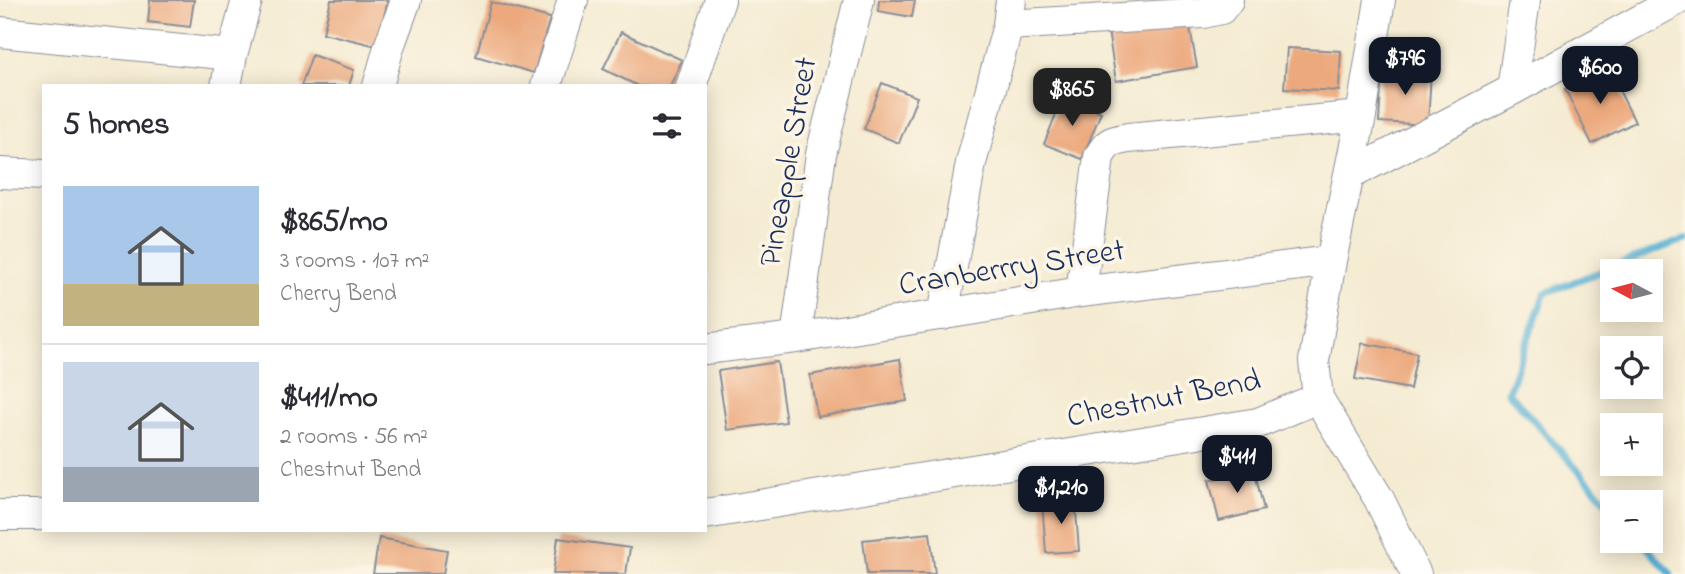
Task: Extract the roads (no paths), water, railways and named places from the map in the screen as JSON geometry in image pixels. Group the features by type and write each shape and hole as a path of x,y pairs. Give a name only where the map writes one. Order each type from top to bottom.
{"street":[{"path":"226,84 247,0"},
{"path":"379,84 406,0"},
{"path":"547,84 573,0"},
{"path":"692,84 720,0"},
{"name":"Pineapple Street","path":"796,338 821,154 859,0"},
{"path":"1380,0 1361,116 1331,261 1314,361 1318,398 1379,499 1416,574"},
{"path":"1512,90 1525,0"},
{"path":"1349,175 1677,0"},
{"path":"943,315 971,163 1010,12 1203,13 1224,4"},
{"path":"0,32 232,55"},
{"path":"1082,292 1099,157 1104,147 1111,142 1128,138 1361,116"},
{"path":"0,173 42,175"},
{"name":"Cranberrry Street","path":"707,349 796,338 1082,292 1331,261"},
{"name":"Chestnut Bend","path":"707,514 1258,423 1318,398"},
{"path":"0,515 42,515"}],"waterway":[{"path":"1600,495 1508,392 1545,293 1685,239"},
{"path":"1652,553 1671,574"}]}
